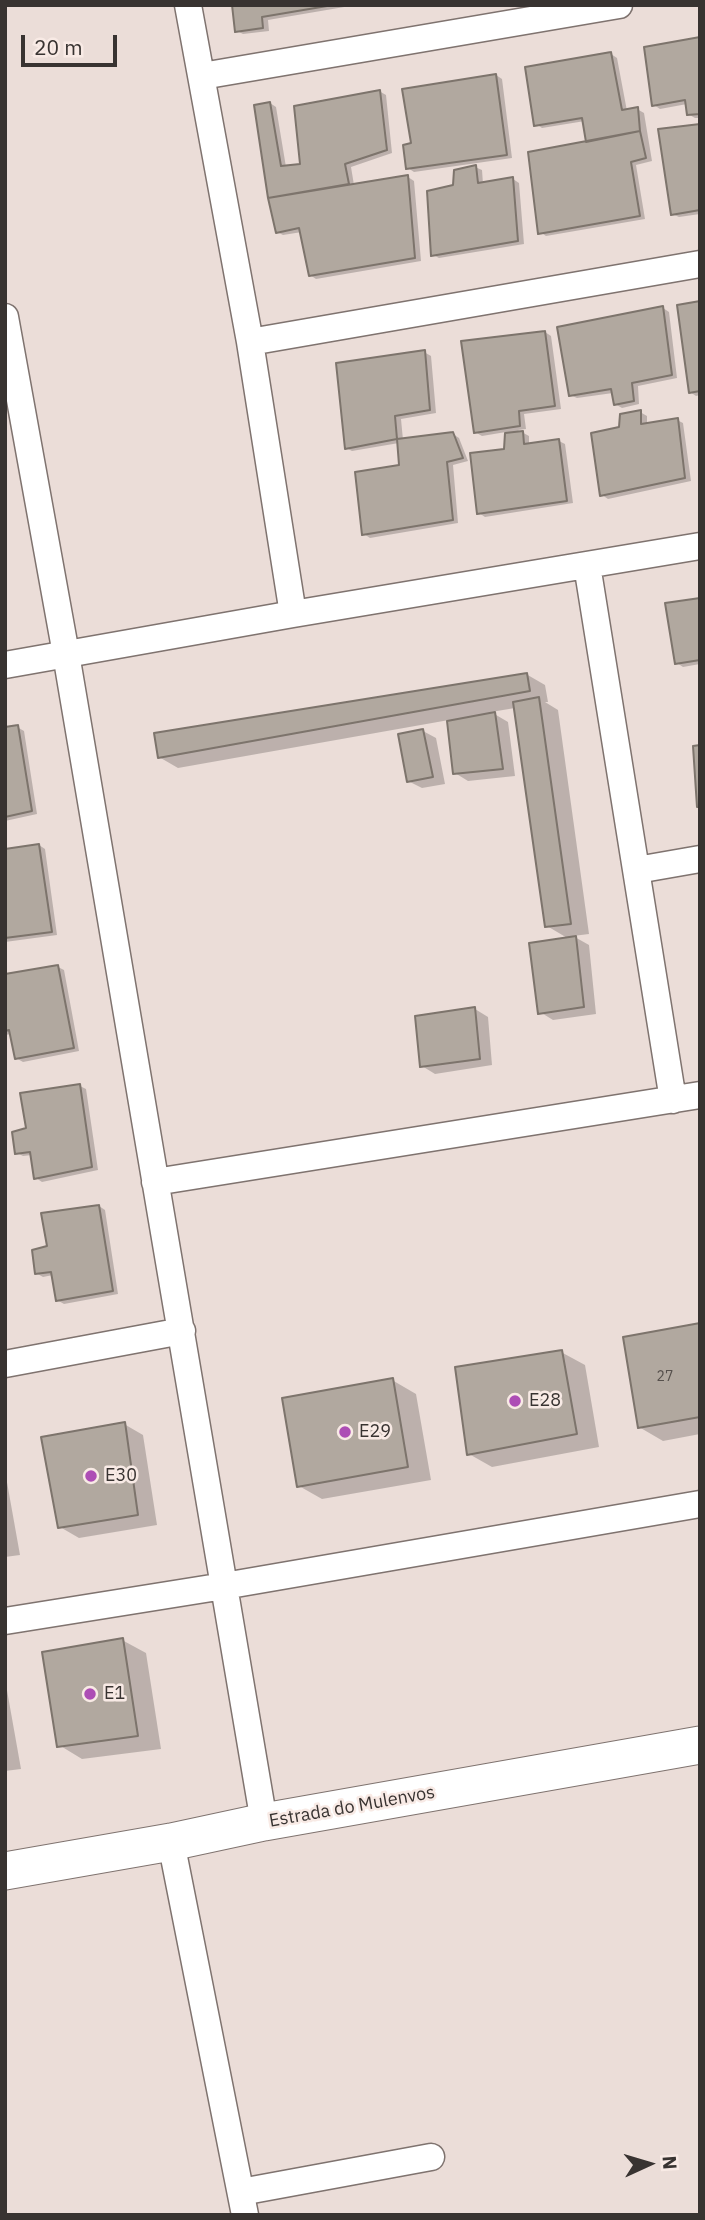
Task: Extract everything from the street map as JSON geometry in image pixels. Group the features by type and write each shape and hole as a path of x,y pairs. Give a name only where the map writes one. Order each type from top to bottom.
{"street":[{"path":"188,5 250,342 293,614"},
{"path":"202,76 619,5"},
{"path":"250,342 700,264"},
{"path":"5,317 11,391 66,654 264,1822"},
{"path":"5,665 700,546"},
{"path":"587,565 673,1100"},
{"path":"636,870 700,859"},
{"path":"155,1182 700,1096"},
{"path":"5,1364 182,1331"},
{"path":"5,1621 700,1504"},
{"name":"Estrada do Mulenvos","path":"5,1871 700,1745"},
{"path":"172,1842 243,2204 432,2157"}],"building":[{"path":"232,5 333,5 262,17 263,28 235,32"},
{"path":"700,37 700,114 687,115 685,100 652,106 644,47"},
{"path":"611,52 622,110 638,107 640,131 586,142 582,118 534,126 525,67"},
{"path":"496,74 507,155 406,169 403,145 411,143 402,89"},
{"path":"380,90 387,150 345,164 349,184 268,198 254,105 270,102 281,166 300,164 294,106"},
{"path":"700,124 700,210 671,215 658,129"},
{"path":"640,131 646,158 631,162 640,216 538,234 528,152"},
{"path":"476,165 478,183 513,177 518,241 431,256 427,191 453,185 454,170"},
{"path":"408,175 415,258 309,276 299,228 276,233 268,198"},
{"path":"700,301 700,391 689,393 677,305"},
{"path":"663,306 672,375 632,383 634,401 614,405 611,389 569,396 557,327"},
{"path":"545,331 555,406 519,411 520,426 474,433 461,341"},
{"path":"425,350 430,410 395,416 397,439 345,449 336,363"},
{"path":"641,410 641,424 678,418 685,478 600,496 591,433 619,427 620,414"},
{"path":"523,431 524,444 559,439 567,501 477,514 470,453 504,449 505,433"},
{"path":"453,432 463,458 447,462 453,520 362,535 355,472 399,465 397,439"},
{"path":"700,598 700,660 675,664 665,603"},
{"path":"527,673 530,691 158,758 154,733"},
{"path":"539,697 571,924 545,927 513,702"},
{"path":"495,712 503,769 453,774 447,721"},
{"path":"18,725 32,811 5,817 5,727"},
{"path":"423,729 433,777 407,782 398,734"},
{"path":"700,745 700,807 697,807 693,746"},
{"path":"39,844 52,932 5,938 5,849"},
{"path":"576,936 584,1007 538,1014 529,943"},
{"path":"58,965 74,1048 15,1059 9,1030 5,1031 5,974"},
{"path":"475,1007 480,1059 420,1067 415,1016"},
{"path":"80,1084 92,1167 34,1179 30,1152 15,1154 12,1132 26,1128 20,1093"},
{"path":"99,1205 113,1291 56,1301 51,1272 35,1274 32,1250 47,1246 41,1213"},
{"path":"700,1323 700,1417 638,1428 623,1337"},
{"name":"E28","path":"562,1350 577,1434 467,1455 455,1367"},
{"name":"E29","path":"393,1378 408,1467 297,1487 282,1398"},
{"name":"E30","path":"125,1422 138,1515 58,1528 41,1437"},
{"name":"E1","path":"123,1638 138,1736 57,1747 42,1652"}],"place":[{"name":"E28","path":"515,1401"},
{"name":"E29","path":"345,1432"},
{"name":"E30","path":"91,1476"},
{"name":"E1","path":"90,1694"}]}
